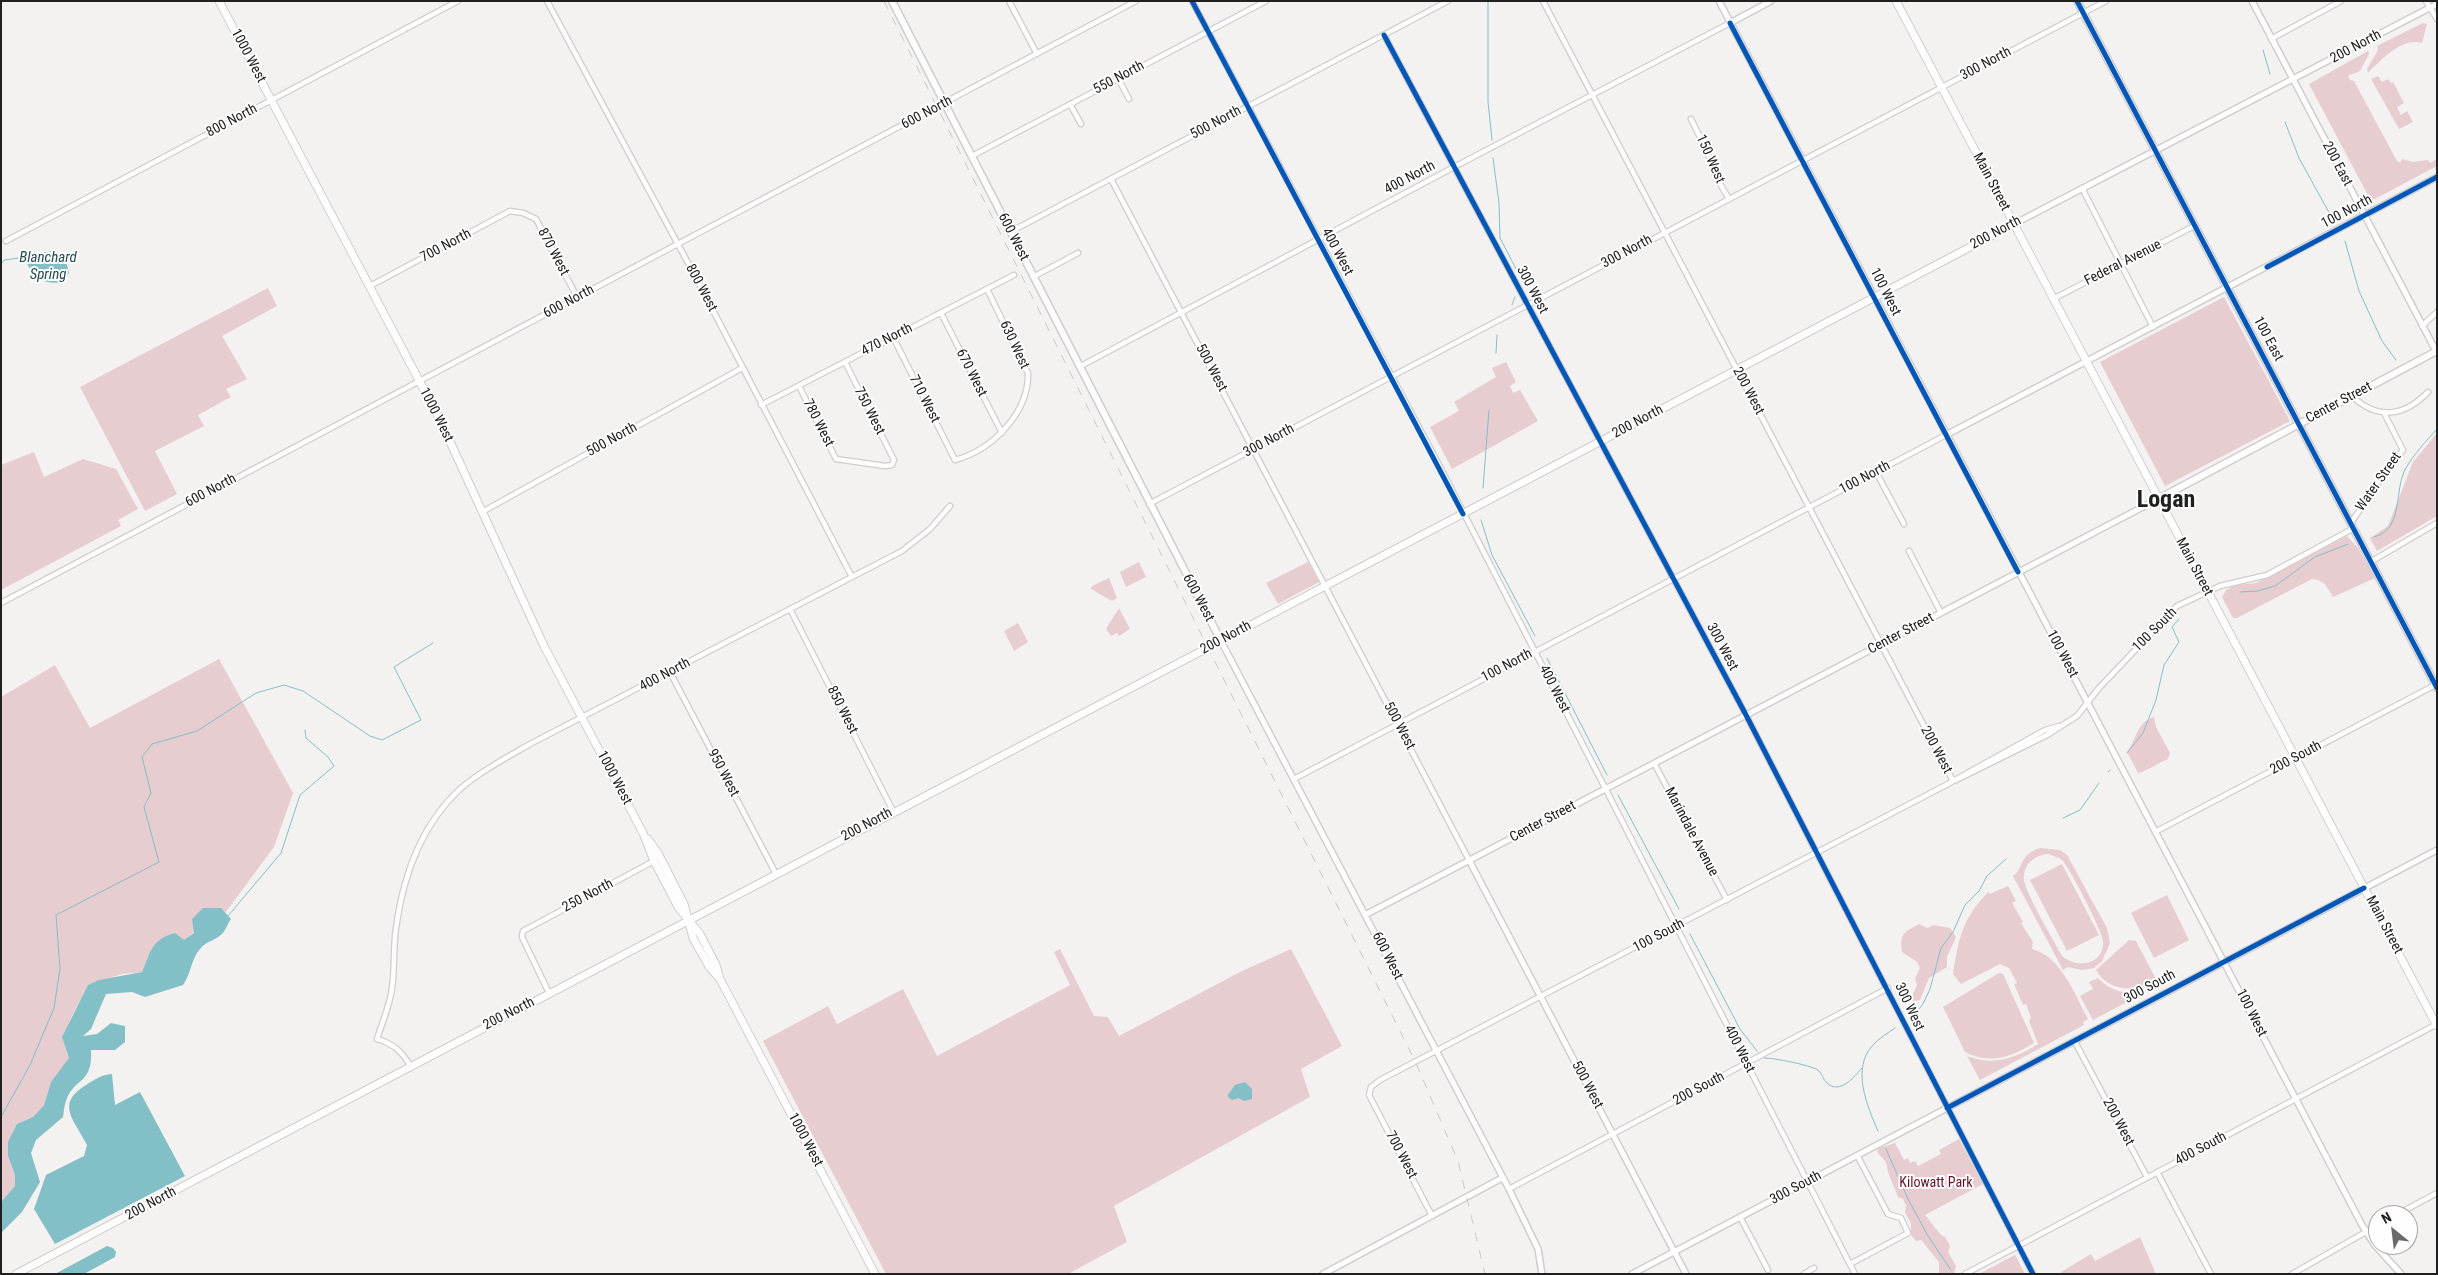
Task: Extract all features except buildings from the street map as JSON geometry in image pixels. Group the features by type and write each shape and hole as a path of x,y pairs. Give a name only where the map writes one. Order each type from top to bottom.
{"main road":[{"name":"1000 West","path":"219,1 453,447 540,637 643,833 654,861 678,907 688,920"},
{"name":"600 West","path":"892,1 1148,504 1221,640"},
{"name":"Main Street","path":"1896,1 2436,1025"},
{"name":"100 East","path":"2077,1 2436,685"},
{"name":"200 North","path":"16,1274 410,1065 2014,224"},
{"name":"Center Street","path":"2158,499 2436,352"},
{"name":"1000 West","path":"643,833 658,853 684,904 694,938 710,968 720,980 875,1274"}],"street":[{"name":"800 North","path":"6,241 458,1"},
{"name":"800 West","path":"547,1 852,577"},
{"path":"1010,1 1037,54"},
{"name":"600 North","path":"1,603 1136,1"},
{"name":"400 West","path":"1192,1 1317,240 1392,376 1855,1274"},
{"name":"550 North","path":"972,156 1266,1"},
{"name":"500 North","path":"1010,232 1448,1"},
{"name":"200 West","path":"1543,1 1954,781"},
{"name":"100 West","path":"1719,1 2365,1232 2393,1268 2401,1274"},
{"name":"400 North","path":"1079,367 1181,311 1771,1"},
{"name":"300 North","path":"1148,504 2106,1"},
{"name":"200 East","path":"2252,1 2436,352"},
{"path":"2271,39 2341,1"},
{"path":"2426,1 2437,19"},
{"name":"200 North","path":"2014,224 2437,4"},
{"name":"300 West","path":"1384,35 1746,715 1816,853 1888,988 1898,1012 2033,1274"},
{"path":"1118,78 1129,99"},
{"path":"1070,104 1081,124"},
{"name":"150 West","path":"1691,119 1706,149 1716,177 1729,199"},
{"name":"100 North","path":"1294,779 1946,435 2086,364 2437,177"},
{"name":"500 West","path":"1111,179 1686,1274"},
{"path":"2082,188 2153,328"},
{"name":"700 North","path":"370,286 510,211 523,213"},
{"name":"870 West","path":"523,213 536,220 577,297"},
{"name":"Federal Avenue","path":"2052,300 2194,226"},
{"path":"1033,277 1078,253"},
{"name":"470 North","path":"761,406 1014,275"},
{"name":"630 West","path":"955,460 980,449 1002,433 1021,404 1028,383 1028,373 987,289"},
{"path":"2422,326 2437,312"},
{"name":"670 West","path":"941,313 1002,433"},
{"name":"710 West","path":"893,338 955,460"},
{"name":"750 West","path":"845,362 894,460"},
{"name":"500 North","path":"482,512 742,368"},
{"name":"780 West","path":"799,386 836,460 885,466 892,465 894,460"},
{"path":"2352,396 2364,407 2384,414 2418,402 2428,392"},
{"name":"Water Street","path":"2354,528 2384,472 2403,450 2384,414"},
{"path":"1876,472 1904,524"},
{"name":"Center Street","path":"1365,915 2158,499"},
{"name":"400 North","path":"410,1065 400,1050 389,1043 377,1039 392,990 396,928 407,872 419,844 437,815 460,790 492,766 902,551 930,529 950,506"},
{"path":"2371,560 2437,523"},
{"name":"100 South","path":"1369,1095 1371,1087 1380,1080 1415,1061 1437,1052 1541,998 1954,781 2045,730 2059,726 2077,716 2099,688 2171,612 2206,591 2267,575 2354,528"},
{"path":"1909,552 1941,613"},
{"name":"850 West","path":"790,610 893,812"},
{"name":"600 West","path":"1221,640 1509,1189 1538,1250 1542,1274"},
{"name":"950 West","path":"670,672 776,874"},
{"name":"200 South","path":"2156,832 2436,685"},
{"name":"Marindale Avenue","path":"1654,763 1727,900"},
{"name":"300 South","path":"1632,1274 2437,850"},
{"name":"250 North","path":"549,993 522,937 522,931 654,861"},
{"name":"200 South","path":"1509,1189 1888,988"},
{"name":"400 South","path":"1965,1274 2436,1025"},
{"name":"200 West","path":"2074,1040 2147,1177"},
{"name":"700 West","path":"1369,1095 1432,1216"},
{"path":"1850,1264 1908,1233 1901,1218 1888,1214 1857,1155"},
{"path":"2158,1172 2211,1274"},
{"path":"1323,1274 1502,1178"},
{"path":"2415,1205 2437,1193"},
{"path":"1740,1217 1768,1270"},
{"path":"2292,1274 2368,1230"},
{"path":"1804,1274 1814,1268"}],"green space":[{"path":"2423,23 2427,24 2422,43 2414,42 2400,46 2368,73 2367,69 2378,50 2377,46"},
{"path":"2368,51 2369,54 2360,71 2348,76 2350,80 2354,81 2397,161 2400,163 2402,159 2413,162 2428,160 2430,163 2437,159 2437,166 2371,201 2309,84"},
{"path":"2378,76 2382,82 2388,79 2391,83 2393,82 2404,103 2397,107 2401,115 2407,111 2413,122 2399,129 2371,79"},
{"path":"268,288 277,306 222,336 247,379 226,389 231,397 198,415 204,426 155,451 177,494 145,511 80,387"},
{"path":"2224,297 2290,421 2165,486 2100,362"},
{"path":"1506,362 1516,382 1510,386 1513,393 1520,390 1538,421 1452,469 1430,427 1459,411 1454,402 1496,377 1492,368"},
{"path":"2437,433 2437,516 2377,551 2370,538 2388,526 2413,462"},
{"path":"34,452 44,477 83,459 116,469 138,509 118,520 121,526 1,590 1,465"},
{"path":"2347,536 2358,548 2375,578 2333,597 2325,584 2312,579 2237,618 2233,618 2222,597 2226,590 2236,585 2256,583"},
{"path":"1139,562 1146,577 1126,587 1120,572"},
{"path":"1308,562 1319,582 1278,604 1266,583"},
{"path":"1109,578 1117,598 1112,601 1091,589 1092,586"},
{"path":"1119,608 1130,629 1119,636 1117,633 1111,636 1106,629"},
{"path":"1018,623 1028,642 1014,651 1004,631"},
{"path":"219,659 293,793 274,847 225,913 220,908 184,941 175,933 148,957 142,972 122,974 88,985 67,1030 65,1039 69,1058 64,1068 51,1082 44,1105 33,1117 17,1124 8,1156 15,1175 15,1186 1,1202 1,697 55,665 90,728"},
{"path":"2154,717 2156,727 2170,753 2168,759 2138,773 2127,752 2140,727"},
{"path":"2040,848 2060,850 2067,855 2107,928 2110,943 2102,961 2094,968 2082,970 2068,967 2063,970 2013,876 2019,870 2028,854","holes":["2048,854 2062,860 2066,865 2085,899 2101,934 2103,948 2100,955 2090,962 2076,963 2062,956 2034,906 2026,886 2024,874 2028,865 2034,858"]},
{"path":"2062,864 2099,935 2067,951 2030,880"},
{"path":"2008,886 2016,901 2012,903 2023,922 2021,923 2033,942 2032,949 2042,953 2059,968 2088,1019 2083,1022 2084,1025 1980,1080 1967,1056 1995,1061 2020,1054 2038,1044 2029,1021 2031,1018 2026,1004 2023,1005 2014,984 2017,983 2009,968 2000,964 1961,984 1953,974 1960,939 1972,911 1988,892 1990,894"},
{"path":"2167,895 2189,940 2154,958 2131,913"},
{"path":"1919,924 1927,928 1934,925 1950,928 1956,937 1947,957 1947,967 1929,978 1920,1000 1912,1002 1911,998 1917,985 1915,979 1920,968 1917,962 1902,952 1902,937 1906,932"},
{"path":"2129,940 2136,941 2157,981 2133,989 2124,988 2108,983 2096,970"},
{"path":"1060,949 1094,1016 1108,1017 1119,1036 1240,972 1291,949 1342,1046 1301,1069 1310,1097 1114,1206 1127,1242 1068,1274 886,1274 763,1041 828,1006 837,1024 903,989 937,1056 1070,985 1054,952"},
{"path":"1999,973 2003,974 2034,1043 2000,1058 1992,1059 1974,1056 1965,1052 1943,1007"},
{"path":"2098,978 2110,987 2122,992 2150,990 2093,1020 2080,996 2093,989 2089,982"},
{"name":"Kilowatt Park","path":"1959,1139 1983,1184 1925,1215 1941,1235 1945,1237 1950,1246 1948,1252 1956,1266 1954,1274 1939,1274 1939,1262 1921,1240 1916,1241 1911,1235 1911,1223 1905,1213 1906,1206 1903,1199 1898,1197 1886,1162 1877,1152 1879,1148 1895,1143 1904,1160 1908,1158 1910,1163 1915,1161 1918,1166 1941,1154 1939,1150"},
{"path":"2140,1237 2156,1274 2062,1274 2061,1272 2091,1254 2095,1261"},
{"path":"2015,1255 2025,1274 1979,1274"}],"water":[{"name":"Blanchard Spring","path":"55,251 66,261 69,273 62,282 44,281 35,276 26,261 32,254"},
{"path":"203,908 221,908 231,919 223,933 202,946 183,985 145,997 132,992 106,994 91,1029 83,1036 97,1034 111,1023 125,1026 125,1042 115,1050 91,1050 89,1069 82,1080 69,1093 63,1117 36,1140 31,1153 40,1182 22,1212 1,1233 1,1202 15,1186 15,1175 8,1156 8,1142 17,1124 33,1117 44,1105 51,1082 69,1058 62,1037 88,985 99,980 142,972 150,952 161,939 175,933 184,940 194,933 192,919"},
{"path":"112,1074 115,1105 140,1092 185,1176 55,1244 34,1209 46,1175 84,1156 87,1145 70,1112 69,1105 71,1099 92,1081 101,1076"},
{"path":"1245,1082 1252,1089 1252,1099 1244,1101 1238,1098 1232,1100 1227,1096 1235,1085"},
{"path":"107,1246 113,1248 116,1252 115,1257 84,1274 55,1274"}],"waterway":[{"path":"1488,1 1488,102 1492,140"},
{"path":"2263,50 2270,74"},
{"path":"2285,122 2299,158 2332,218"},
{"path":"1493,158 1499,203 1500,238 1524,284"},
{"path":"2345,241 2359,291 2382,341 2396,360"},
{"path":"1,264 4,260 26,257 29,259"},
{"path":"1512,305 1515,297"},
{"path":"1496,353 1497,335"},
{"path":"1483,488 1489,410"},
{"path":"2374,537 2384,533 2390,526 2397,508 2402,477 2406,468 2416,453 2437,429"},
{"path":"1481,520 1492,555 1535,636"},
{"path":"2240,592 2258,591 2275,586 2315,557 2348,544"},
{"path":"2127,753 2143,733 2156,700 2164,665 2179,642 2172,627 2179,619"},
{"path":"1,1117 30,1065 54,1008 60,969 56,915 159,862 144,807 151,793 142,757 152,744 197,731 256,693 284,685 303,691 370,736 382,740 421,720 394,667 433,643"},
{"path":"1547,658 1607,775"},
{"path":"228,916 281,853 300,795 334,766 328,757 306,738 305,730"},
{"path":"2063,818 2080,810 2099,783"},
{"path":"1618,795 1679,909"},
{"path":"1910,1020 1923,1004 1930,989 1941,948 1953,932 1965,905 1979,891 1987,876 2006,859"},
{"path":"1690,934 1740,1029 1757,1051"},
{"path":"1878,1131 1869,1110 1863,1087 1863,1065 1866,1054 1873,1045 1895,1028"},
{"path":"1764,1058 1792,1062 1814,1068 1819,1071 1827,1083 1837,1087 1846,1083 1862,1068"},
{"path":"1886,1149 1908,1199 1928,1236 1951,1270"}],"railway":[{"path":"884,1 1415,1061 1458,1161 1485,1274"}],"cycle path":[{"path":"1192,1 1463,514"},
{"path":"2077,1 2437,688"},
{"path":"1730,23 2018,572"},
{"path":"1384,35 1746,715 2033,1274"},
{"path":"2267,267 2437,177"},
{"path":"1947,1108 2364,888"}],"district":[{"name":"Logan","path":"2166,501"}]}
